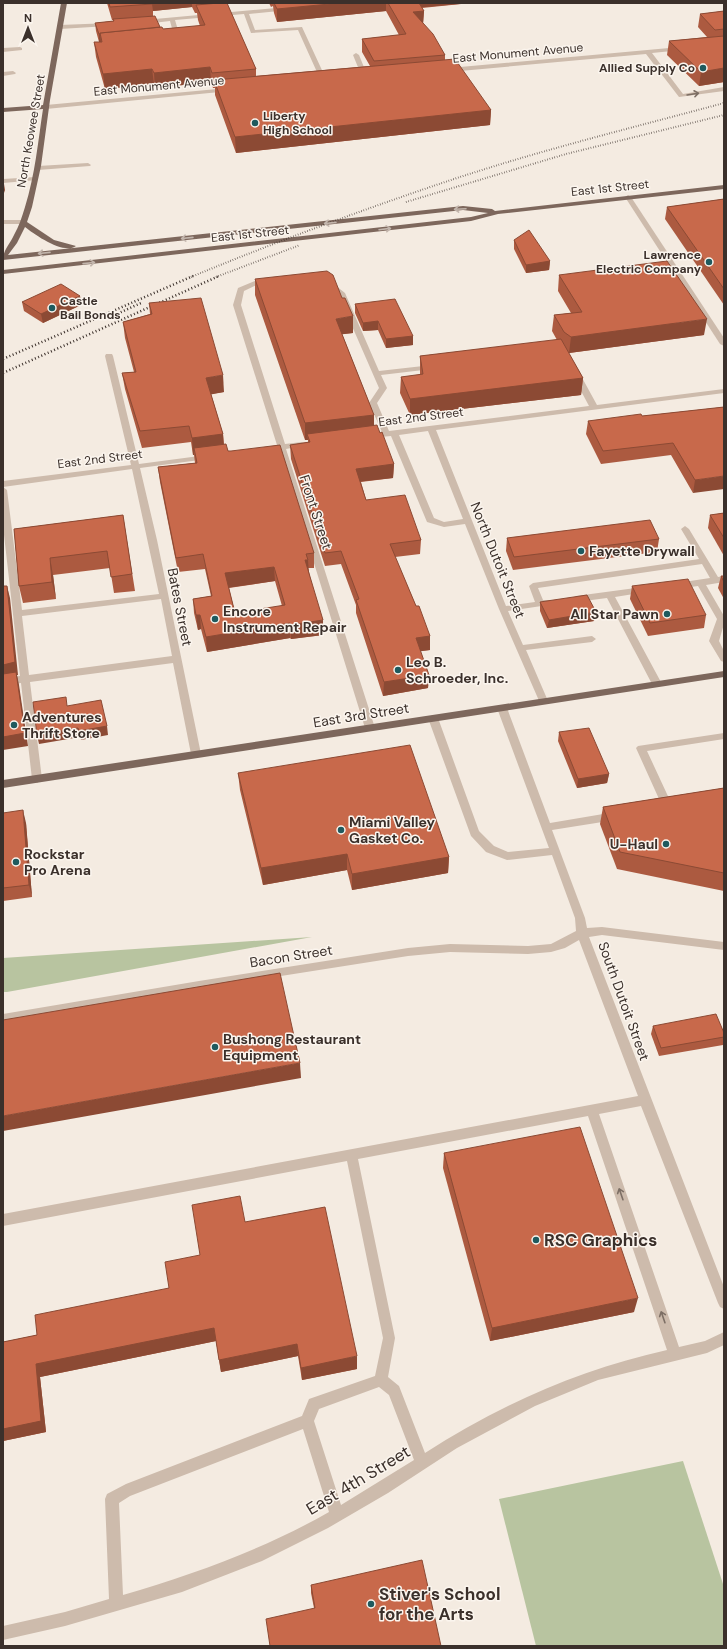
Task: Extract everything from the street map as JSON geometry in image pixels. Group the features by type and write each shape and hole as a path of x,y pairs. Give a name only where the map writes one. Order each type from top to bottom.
{"main road":[{"name":"North Keowee Street","path":"3,258 23,222 29,206 38,168 46,107 64,3"},
{"name":"East Monument Avenue","path":"3,110 46,107"},
{"name":"East 1st Street","path":"6,272 471,219 498,212 724,187"},
{"name":"East 1st Street","path":"3,258 463,208 498,212"},
{"path":"23,222 56,244 95,248"},
{"path":"3,258 6,272 3,280"},
{"name":"East 3rd Street","path":"3,784 724,674"}],"street":[{"path":"134,22 294,8"},
{"path":"246,12 253,32 300,28 328,80 317,82"},
{"path":"170,38 177,37 172,19"},
{"path":"60,27 112,24"},
{"path":"3,50 20,49"},
{"name":"East Monument Avenue","path":"439,70 686,49"},
{"path":"648,52 682,96 724,89"},
{"path":"356,55 362,77 372,76"},
{"path":"3,74 13,73"},
{"name":"East Monument Avenue","path":"46,107 231,90"},
{"path":"38,168 88,165"},
{"path":"3,181 35,179"},
{"path":"628,197 666,262 724,344"},
{"path":"3,222 23,222"},
{"name":"Front Street","path":"274,279 259,281 241,290 236,305 370,728"},
{"path":"325,279 340,294 384,388 373,403 390,433 430,520 434,524 441,525 469,521"},
{"name":"Bates Street","path":"110,356 136,466 196,754"},
{"path":"377,373 439,366"},
{"path":"571,366 594,408"},
{"name":"East 2nd Street","path":"364,436 724,391"},
{"name":"North Dutoit Street","path":"431,428 503,609 543,701"},
{"path":"259,450 313,443"},
{"name":"East 2nd Street","path":"3,484 213,456"},
{"path":"3,490 6,548 17,614 37,779"},
{"path":"685,529 705,561 720,580"},
{"path":"540,604 533,586 705,561"},
{"path":"670,586 720,580"},
{"path":"700,582 721,619 714,641 724,659"},
{"path":"503,609 655,589"},
{"path":"610,595 657,684"},
{"path":"17,614 164,596"},
{"path":"520,648 592,639"},
{"path":"3,682 176,659"},
{"name":"South Dutoit Street","path":"502,708 580,918 582,933 724,1303"},
{"path":"433,718 475,833 490,849 507,856 555,851"},
{"path":"668,807 641,748 724,736"},
{"path":"546,827 629,814"},
{"path":"582,933 602,931 724,946"},
{"name":"Bacon Street","path":"3,1019 199,985 408,952 450,948 528,950 551,948 561,945 582,933"},
{"path":"3,1220 352,1156 645,1100"},
{"path":"592,1110 675,1354"},
{"path":"352,1156 389,1338 382,1380"},
{"name":"East 4th Street","path":"3,1632 65,1619 182,1585 262,1554 337,1515 452,1443 531,1401 598,1374 707,1347 724,1338"},
{"path":"337,1515 307,1421 314,1404 382,1380"},
{"path":"382,1380 394,1391 422,1462"},
{"path":"116,1604 112,1499 126,1491 307,1421"}],"green space":[{"path":"312,937 7,992 3,992 3,958"},
{"path":"683,1461 724,1587 724,1646 536,1646 499,1499"}],"building":[{"path":"109,3 152,3 152,4 110,7"},
{"path":"227,3 256,69 212,73 210,67 154,73 152,69 103,74 94,42 102,42 100,33 162,27 163,29 205,25 196,5"},
{"path":"274,3 340,3 277,9"},
{"path":"388,3 419,3 424,11 413,12 433,34 445,55 374,61 362,39 406,34"},
{"path":"724,11 724,29 715,30 700,14"},
{"path":"155,16 160,27 99,34 95,23 114,21 113,19"},
{"path":"724,36 724,68 701,72 669,41"},
{"path":"455,59 491,110 235,137 214,80"},
{"name":"Lawrence Electric Company","path":"724,199 724,289 667,207"},
{"path":"529,230 550,261 526,265 514,240"},
{"path":"667,261 707,319 571,337 564,332 554,315 582,312 559,275"},
{"path":"327,271 333,275 342,298 345,298 353,316 336,319 374,415 305,423 255,279"},
{"path":"61,284 80,296 41,314 22,302"},
{"path":"201,298 223,375 206,378 223,434 192,438 189,426 140,431 122,373 136,372 123,322 152,314 149,303"},
{"path":"395,299 413,336 386,339 378,321 363,323 355,304"},
{"path":"561,339 583,378 410,399 401,377 423,374 420,356"},
{"path":"724,407 724,476 695,480 673,443 603,451 588,421 641,414 642,416"},
{"path":"377,425 380,433 382,432 394,464 356,469 366,500 405,495 421,540 390,544 416,606 419,606 430,636 416,638 429,675 384,682 356,600 359,599 341,551 325,553 290,445 310,442 307,434"},
{"path":"226,444 228,451 231,451 280,445 314,553 306,554 308,560 305,560 323,620 290,625 290,623 206,637 200,615 196,615 193,599 212,596 203,554 176,558 158,467 197,463 194,448","holes":["274,567 285,605 235,613 225,573"]},
{"path":"724,513 724,538 710,515"},
{"path":"123,515 132,574 111,577 107,551 50,558 52,582 19,586 14,529"},
{"path":"650,520 659,539 514,557 507,538"},
{"path":"688,579 706,615 650,623 632,586"},
{"path":"3,586 7,586 15,662 3,665"},
{"path":"587,595 596,612 549,620 540,602"},
{"name":"Adventures Thrift Store","path":"16,672 25,733 3,737 3,674"},
{"path":"66,697 67,706 101,700 107,726 79,731 78,728 37,735 33,702"},
{"path":"589,728 609,774 578,779 559,732"},
{"name":"Miami Valley Gasket Co.","path":"410,745 449,857 352,874 347,854 261,868 238,773"},
{"name":"U-Haul","path":"724,788 724,873 620,852 603,807"},
{"name":"Rockstar Pro Arena","path":"23,810 29,885 3,888 3,813"},
{"path":"280,973 300,1063 3,1116 3,1020"},
{"path":"716,1014 724,1033 724,1037 661,1048 653,1026"},
{"name":"RSC Graphics","path":"580,1127 638,1298 492,1328 444,1153"},
{"path":"240,1196 245,1222 325,1207 357,1356 301,1368 297,1344 219,1360 214,1328 36,1364 41,1421 3,1429 3,1342 37,1335 35,1315 169,1288 165,1262 200,1255 192,1205"},
{"name":"Stiver's School for the Arts","path":"422,1560 441,1646 270,1646 266,1619 315,1608 311,1585"}],"railway":[{"path":"191,277 323,225 490,167 724,103"},
{"path":"406,202 566,154 724,115"},
{"path":"216,277 300,245"},
{"path":"3,359 193,276"},
{"path":"3,373 219,276"},
{"path":"108,318 141,303"}],"place":[{"name":"Allied Supply Co","path":"703,68"},
{"name":"Liberty High School","path":"255,123"},
{"name":"Lawrence Electric Company","path":"709,262"},
{"name":"Castle Bail Bonds","path":"52,308"},
{"name":"Fayette Drywall","path":"581,551"},
{"name":"All Star Pawn","path":"667,614"},
{"name":"Encore Instrument Repair","path":"215,619"},
{"name":"Leo B. Schroeder, Inc.","path":"398,670"},
{"name":"Adventures Thrift Store","path":"14,725"},
{"name":"Miami Valley Gasket Co.","path":"341,830"},
{"name":"U-Haul","path":"666,844"},
{"name":"Rockstar Pro Arena","path":"16,862"},
{"name":"Bushong Restaurant Equipment","path":"215,1047"},
{"name":"RSC Graphics","path":"536,1240"},
{"name":"Stiver's School for the Arts","path":"371,1604"}]}
